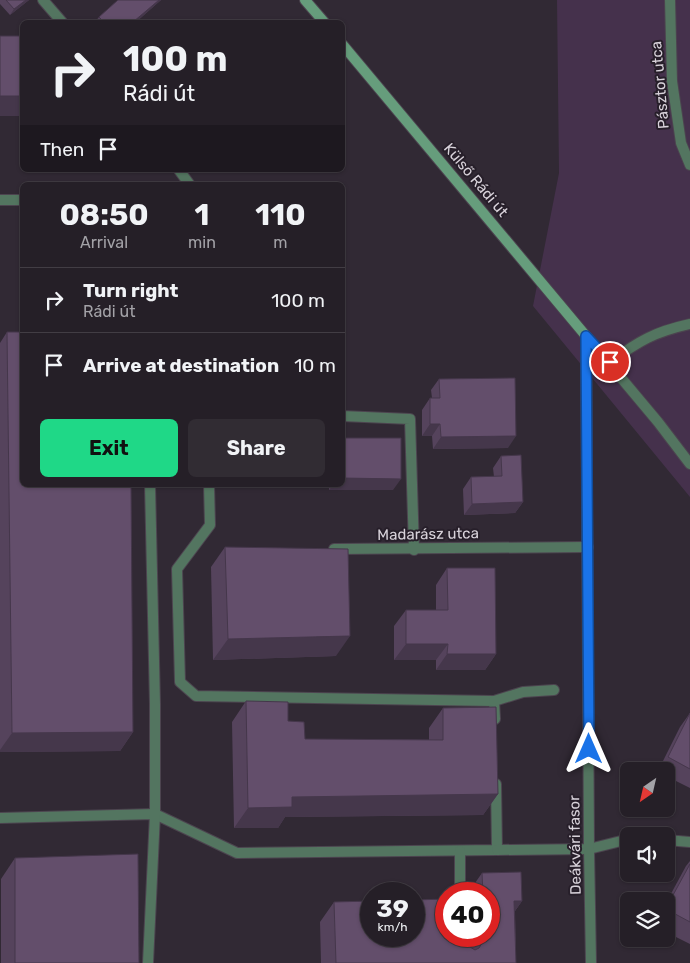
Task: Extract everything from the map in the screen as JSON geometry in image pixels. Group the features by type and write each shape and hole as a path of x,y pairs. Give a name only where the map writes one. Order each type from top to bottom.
{"main road":[{"path":"305,0 322,20"},
{"name":"Külső Rádi út","path":"345,48 586,336"}],"street":[{"path":"43,0 60,20"},
{"name":"Pásztor utca","path":"670,0 672,81 681,143 690,165"},
{"path":"0,200 20,200"},
{"path":"610,362 643,339 667,329 690,324"},
{"path":"586,336 610,362 690,464"},
{"name":"Deákvári fasor","path":"586,336 589,849 592,963"},
{"path":"345,416 410,419 414,550"},
{"path":"148,963 155,814 155,704 150,487"},
{"path":"209,487 210,525 177,569 180,682 196,696 494,700 523,692 554,690"},
{"name":"Madarász utca","path":"327,549 414,550 588,547"},
{"path":"494,700 495,730"},
{"path":"495,770 496,850"},
{"path":"0,818 155,814 237,853 589,849 620,841"},
{"path":"675,841 690,842"},
{"path":"460,850 460,882"}],"shaded area":[{"path":"557,0 690,0 690,497 533,306 559,173"}],"building":[{"path":"6,0 26,0 14,9"},
{"path":"118,0 159,0 135,20 102,20 99,17"},
{"path":"0,36 20,36 20,96 0,96"},
{"path":"7,332 20,332 20,487 131,487 133,732 12,733"},
{"path":"515,378 516,436 441,437 440,424 430,424 430,398 440,398 439,379"},
{"path":"345,438 401,438 401,479 345,478"},
{"path":"521,455 523,502 472,504 471,477 502,476 501,456"},
{"path":"225,547 348,549 350,636 228,639"},
{"path":"447,568 495,568 496,654 447,654 448,644 406,644 406,610 448,610"},
{"path":"246,701 288,702 288,721 304,722 305,739 443,740 443,708 496,707 498,794 292,797 292,807 248,808"},
{"path":"690,713 690,769 668,757"},
{"path":"138,854 139,963 15,963 15,858"},
{"path":"690,864 690,922 675,914 675,892"},
{"path":"521,872 522,901 514,901 516,963 336,963 334,902 360,901 360,947 425,947 425,900 435,899 435,947 470,947 475,950 480,947 500,947 500,882 482,882 482,873"}],"route":[{"path":"589,749 586,336 610,362"}]}
